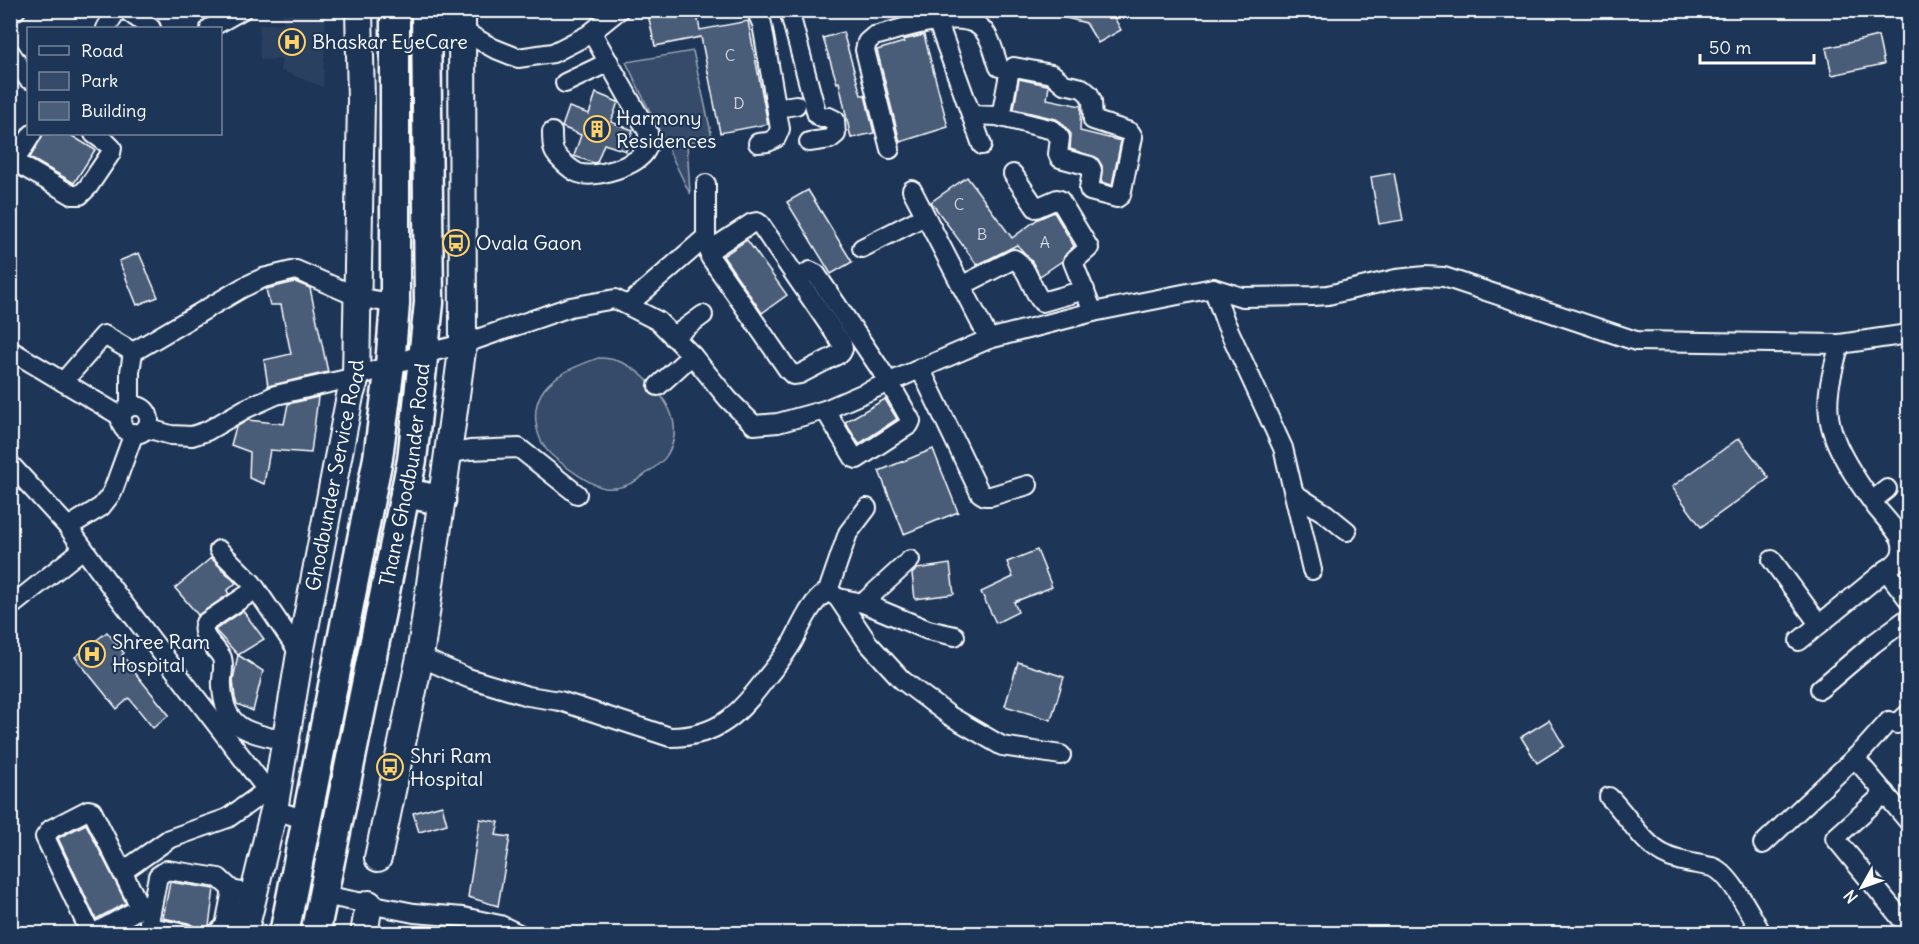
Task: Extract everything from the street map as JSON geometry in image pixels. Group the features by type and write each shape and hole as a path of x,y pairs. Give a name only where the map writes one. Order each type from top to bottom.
{"main road":[{"name":"Thane Ghodbunder Road","path":"284,933 378,458 390,365 395,304 395,10"},
{"name":"Thane Ghodbunder Road","path":"315,933 412,460 429,303 426,20"},
{"path":"405,493 441,500"}],"street":[{"path":"10,14 16,10"},
{"path":"107,27 117,10"},
{"path":"126,10 150,27"},
{"name":"Ghodbunder Service Road","path":"239,923 243,893 285,741 350,396 356,377 361,101 359,10"},
{"path":"426,20 462,21 493,48 518,58 553,53 592,33 619,10"},
{"path":"756,10 762,24 780,129 776,138 758,143"},
{"path":"789,10 817,115 835,120 837,128 836,134 830,139 809,142"},
{"path":"211,27 230,13"},
{"path":"933,15 981,145"},
{"path":"890,149 865,50 867,42 874,36 933,15 967,16 988,36 999,67"},
{"path":"378,858 420,657 463,344 462,21"},
{"path":"552,132 554,150 558,157 577,173 588,175 623,168 640,158 647,149 648,132 592,33"},
{"path":"10,52 27,78"},
{"path":"566,83 609,62"},
{"path":"971,115 1001,117 1053,130 1060,138 1058,154 1060,158 1090,166 1090,191 1117,198 1121,195 1133,137 1130,132 1093,120 1092,101 1082,88 1064,84 1052,74 1014,67 1009,74 1001,117"},
{"path":"777,108 796,105"},
{"path":"31,135 12,161 72,195 80,195 88,187 111,153 112,148 95,135"},
{"path":"1012,174 1036,208 1057,199 1060,200 1089,248 1073,261 1093,312"},
{"path":"627,305 706,237 706,184"},
{"path":"912,190 989,339"},
{"path":"862,248 925,216"},
{"path":"757,222 798,279 842,344 843,349 841,353 800,374 793,375 710,257 710,252 752,223 757,222"},
{"path":"961,286 1014,258 1020,264 1037,297 1042,302 1085,290"},
{"path":"133,352 242,288 272,275 296,270 358,297 395,304"},
{"path":"798,279 810,271 816,274 889,382 911,421 909,425 860,458 854,458 825,410"},
{"path":"133,352 123,426 140,431 192,436 207,431 245,409 276,395 356,377 423,354 463,344 570,307 615,298 658,321 692,355 728,399 754,425 778,423 825,410 989,339 1093,312 1213,288 1242,297 1313,296 1328,295 1396,279 1444,277 1636,341 1840,344 1908,334"},
{"path":"1213,288 1226,324 1283,448 1312,570"},
{"path":"674,337 703,315"},
{"path":"63,382 104,335 133,352"},
{"path":"1800,641 1899,561 1905,540 1872,501 1840,450 1832,431 1828,414 1829,387 1840,344"},
{"path":"10,350 63,382 126,412 139,407 146,411 149,420 140,431 112,493 101,507 68,527"},
{"path":"658,386 692,355"},
{"path":"920,368 980,493 991,496 1028,485"},
{"path":"274,414 276,395"},
{"path":"448,454 470,450 519,448 578,494"},
{"path":"11,466 68,527 270,800 307,820"},
{"path":"1872,501 1887,489"},
{"path":"1295,494 1347,531"},
{"path":"833,594 849,533 867,508"},
{"path":"10,607 83,549"},
{"path":"219,550 256,589 300,654"},
{"path":"863,603 909,560"},
{"path":"1772,560 1819,624"},
{"path":"1886,570 1908,599"},
{"path":"256,589 205,623 203,628 204,633 222,658 223,701 230,716 245,731 285,741"},
{"path":"420,657 468,678 528,696 560,701 670,736 688,737 718,728 738,713 789,648 817,598 833,594 863,603 928,630 955,636"},
{"path":"833,594 868,643 902,680 950,716 1002,747 1061,755"},
{"path":"1820,689 1908,618"},
{"path":"1763,844 1855,758 1889,721 1897,724 1908,714"},
{"path":"1855,758 1908,821"},
{"path":"1885,793 1835,838 1908,927"},
{"path":"1609,796 1662,854 1693,865 1712,867 1725,876 1762,933"},
{"path":"122,872 169,840 270,800"},
{"path":"88,810 92,811 122,872 138,903 138,908 92,933 45,837 46,834 51,829 88,810"},
{"path":"186,933 155,928 149,922 158,876 161,872 167,870 219,878 243,893"},
{"path":"323,895 414,913 463,917 500,925 519,933"},
{"path":"364,933 369,904"},
{"path":"216,933 225,926 239,923"}],"shaded area":[{"name":"Bhaskar EyeCare","path":"283,11 326,11 323,87 280,70 282,59 260,60 259,25 283,23"}],"green space":[{"path":"693,51 712,137 687,143 690,194 626,62"},
{"path":"598,358 618,361 640,374 661,395 674,423 672,444 663,460 638,479 617,488 605,488 579,476 551,455 544,447 536,423 536,409 545,388 563,373"}],"building":[{"path":"647,10 696,10 700,30 748,21 768,124 720,133 701,37 655,46"},
{"path":"1055,10 1110,10 1121,30 1098,43 1086,23 1054,15"},
{"path":"843,32 861,95 865,95 874,133 851,138 839,82 837,83 823,38"},
{"path":"924,35 948,127 900,142 877,50"},
{"path":"1878,36 1884,64 1832,75 1826,48"},
{"path":"1019,79 1049,86 1047,99 1081,106 1080,131 1121,141 1112,185 1101,182 1102,166 1097,158 1070,149 1071,134 1061,122 1014,109"},
{"name":"Harmony Residences","path":"596,93 618,102 611,122 633,130 626,151 604,144 597,162 594,163 574,156 581,135 562,127 569,107 589,114"},
{"path":"42,135 71,135 95,150 74,183 30,158"},
{"path":"1394,173 1403,220 1379,224 1371,177"},
{"path":"967,177 1012,238 1038,219 1054,212 1074,246 1062,261 1040,276 1031,260 1017,245 977,265 931,202"},
{"path":"808,190 852,262 831,274 787,202"},
{"path":"747,240 787,295 762,313 723,256"},
{"path":"139,253 158,297 137,305 119,261"},
{"path":"295,282 310,288 328,372 268,386 264,360 291,354 281,305 270,305 266,289"},
{"path":"318,397 311,453 270,450 264,484 249,478 250,452 231,445 236,427 248,420 284,424 288,404"},
{"path":"885,399 897,419 859,444 845,422"},
{"path":"1739,438 1769,478 1701,527 1672,487"},
{"path":"933,449 958,512 904,534 879,471"},
{"path":"1037,550 1052,587 1014,602 1018,612 996,623 981,592 1013,577 1007,562"},
{"path":"211,558 236,583 227,591 229,594 198,615 175,588"},
{"path":"950,564 954,594 915,599 912,574 917,569"},
{"path":"243,611 264,639 238,655 215,630"},
{"path":"107,632 124,653 122,655 132,669 169,715 153,728 129,698 117,709 75,657"},
{"path":"238,655 263,671 253,711 237,704 235,698 233,680"},
{"path":"1018,662 1064,677 1051,720 1005,706"},
{"path":"1549,720 1564,746 1537,763 1521,737"},
{"path":"442,805 447,824 419,832 413,813"},
{"path":"480,819 499,822 496,835 510,837 498,906 468,897"},
{"path":"86,824 126,903 96,919 58,838"},
{"path":"170,882 214,889 209,926 205,933 197,931 188,923 163,918"}],"place":[{"name":"Bhaskar EyeCare","path":"292,42"},
{"name":"Harmony Residences","path":"597,129"},
{"name":"Ovala Gaon","path":"456,243"},
{"name":"Shree Ram Hospital","path":"92,654"},
{"name":"Shri Ram Hospital","path":"390,767"}]}
